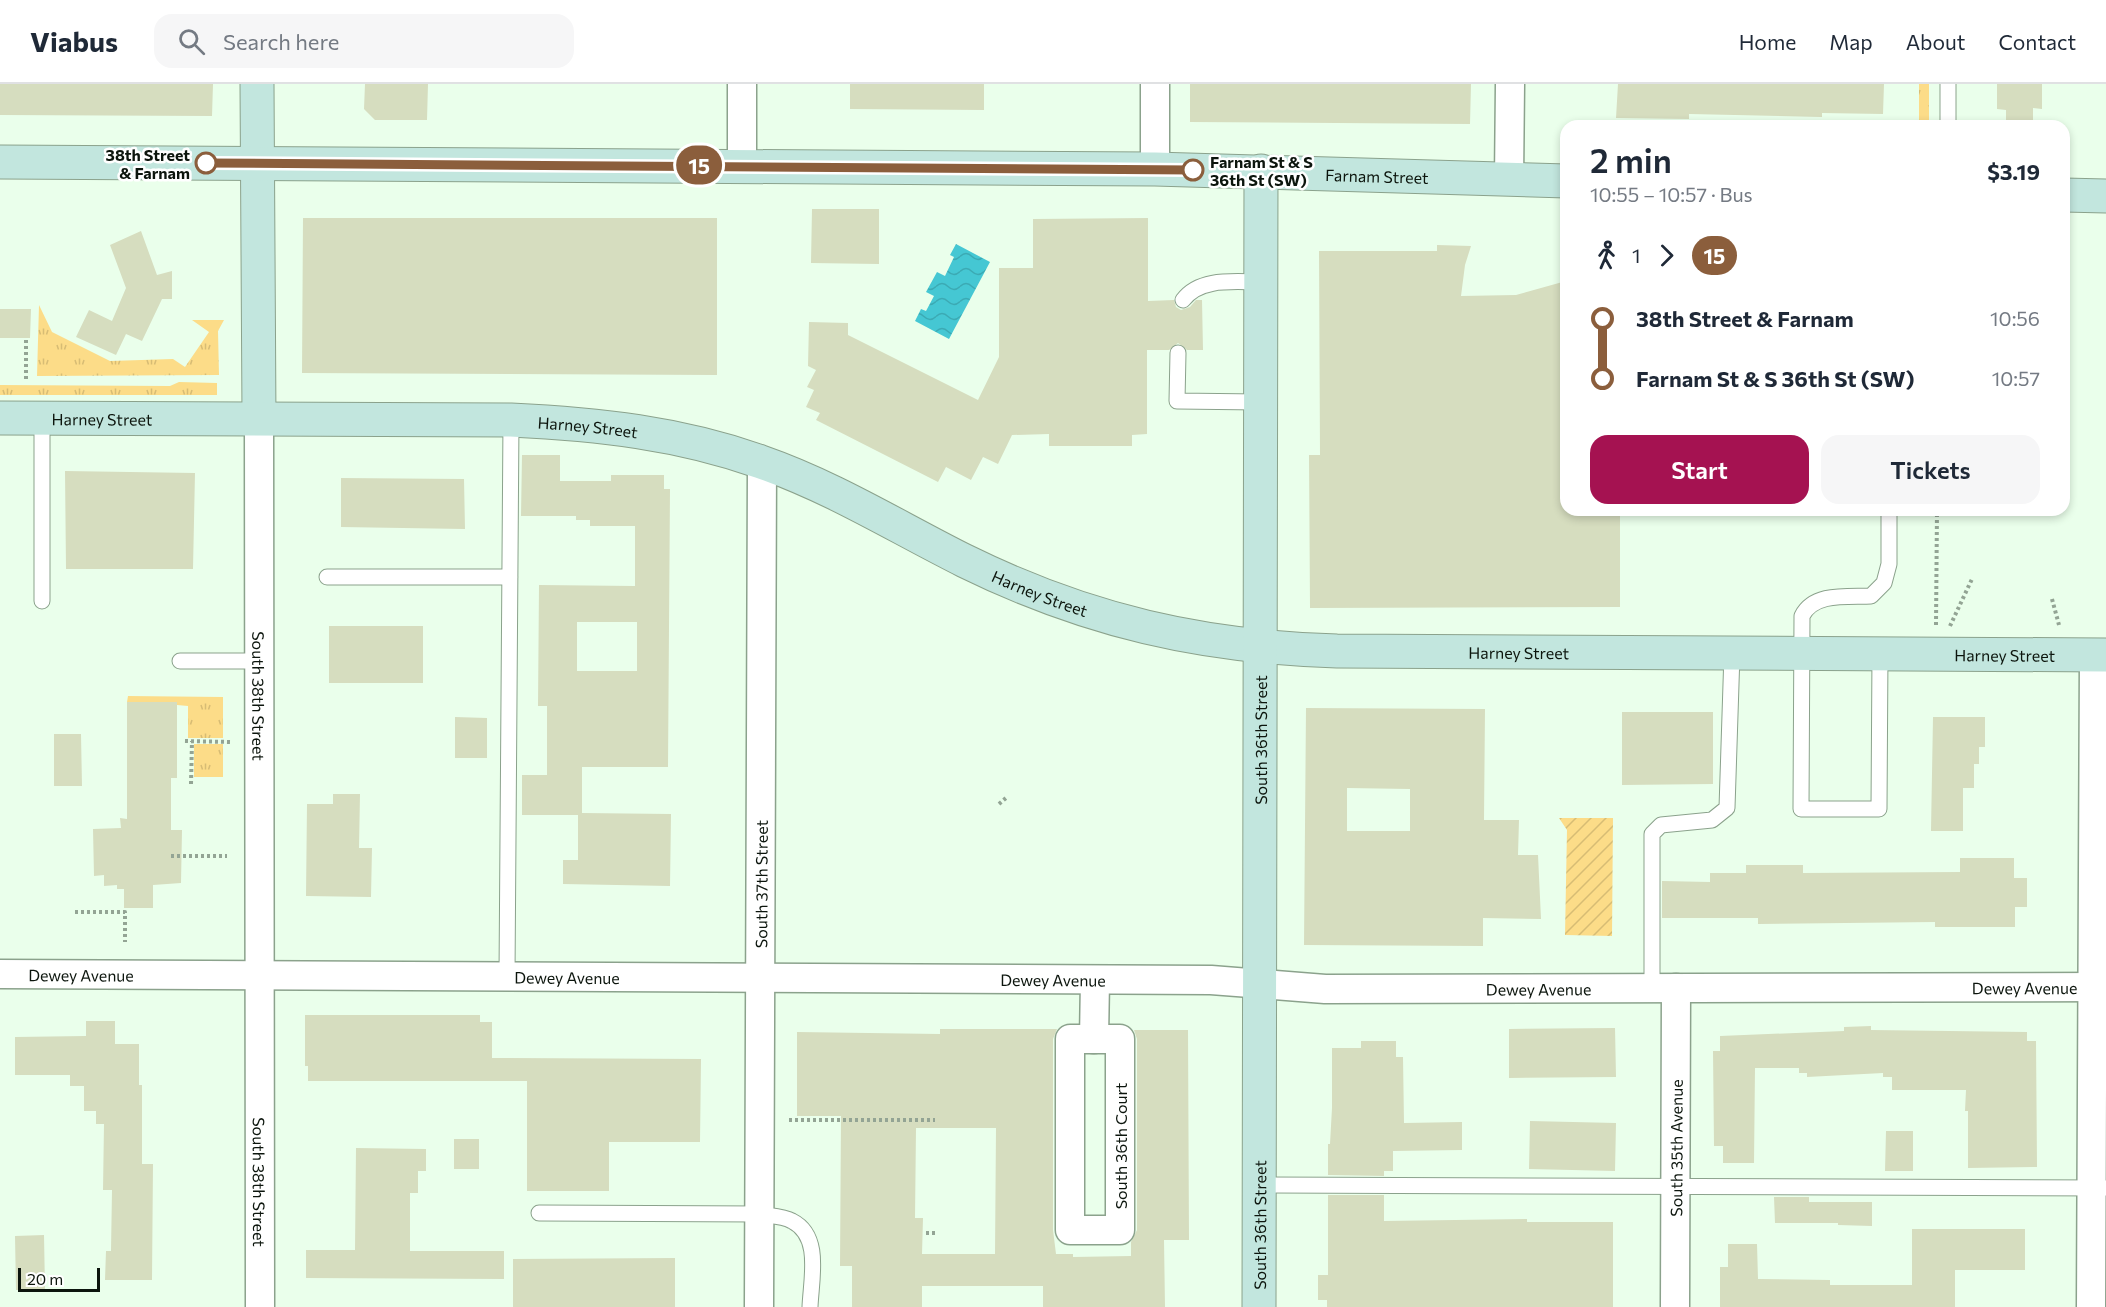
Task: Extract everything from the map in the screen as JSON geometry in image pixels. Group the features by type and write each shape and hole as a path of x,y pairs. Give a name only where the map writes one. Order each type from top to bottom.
{"main road":[{"name":"South 38th Street","path":"257,84 259,418"},
{"name":"Farnam Street","path":"0,162 1155,169 1560,181"},
{"name":"South 36th Street","path":"1259,1307 1261,171"},
{"path":"2070,195 2106,196"},
{"name":"Harney Street","path":"0,418 511,420 634,430 719,448 762,462 855,502 981,568 1058,601 1115,620 1178,636 1261,648 2100,655"}],"street":[{"path":"742,84 742,165"},
{"path":"1155,84 1155,169"},
{"path":"1509,180 1510,84"},
{"name":"South 38th Street","path":"259,418 260,1307"},
{"name":"South 37th Street","path":"759,1307 762,462"},
{"path":"2091,1307 2099,1188 2100,655"},
{"name":"Dewey Avenue","path":"0,974 1211,980 1325,989 2100,987"},
{"path":"1094,1040 1095,980"},
{"name":"South 35th Avenue","path":"1664,988 1676,1187 1675,1307"},
{"name":"South 36th Court","path":"1071,1040 1094,1040 1120,1040 1120,1230 1071,1230 1071,1040"}],"lane":[{"path":"1948,84 1948,120"},
{"path":"1183,300 1193,290 1217,282 1260,282"},
{"path":"1178,353 1177,400 1259,402"},
{"path":"42,418 42,601"},
{"path":"507,976 511,420"},
{"path":"1880,654 1879,809 1801,809 1802,616 1810,605 1818,600 1839,597 1871,597 1884,583 1889,564 1888,516"},
{"path":"327,577 510,577"},
{"path":"1664,988 1652,834 1661,825 1712,820 1727,808 1732,653"},
{"path":"180,661 261,661"},
{"path":"1260,1185 2099,1188"},
{"path":"539,1213 759,1214 792,1221 807,1232 812,1245 810,1307"}],"path":[{"path":"26,340 26,380"},
{"path":"1935,629 1937,516"},
{"path":"1948,629 1972,579"},
{"path":"2052,599 2060,630"},
{"path":"185,741 239,742"},
{"path":"191,784 192,741"},
{"path":"999,804 1006,798"},
{"path":"171,856 227,856"},
{"path":"75,912 125,912 125,942"},
{"path":"789,1120 935,1120"},
{"path":"926,1233 938,1233"}],"green space":[{"path":"1919,84 1929,84 1929,120 1919,120"},
{"path":"39,305 52,332 110,361 173,359 185,367 209,332 192,320 224,320 218,331 219,375 37,376"},
{"path":"179,382 217,383 217,395 0,395 0,385 170,386"},
{"path":"128,696 223,697 223,738 188,738 188,706 177,705 176,702 127,702"},
{"path":"194,744 223,744 223,777 194,777"},
{"path":"1559,818 1613,818 1612,936 1565,935 1567,830"}],"water":[{"path":"956,244 990,262 949,339 915,321 921,309 926,311 934,296 926,292 937,272 945,276 954,257 950,255"}],"building":[{"path":"0,84 213,84 212,116 0,115"},
{"path":"365,84 428,84 427,120 375,120 364,109"},
{"path":"850,84 984,84 984,110 850,109"},
{"path":"1190,84 1471,84 1470,124 1190,122"},
{"path":"1618,84 1884,84 1883,114 1822,113 1822,117 1689,114 1689,119 1616,118"},
{"path":"1997,84 2042,84 2042,109 2033,108 2033,120 2006,120 2006,110 1997,109"},
{"path":"812,209 879,209 879,264 811,263"},
{"path":"303,218 717,218 717,375 302,373"},
{"path":"1148,218 1148,301 1174,300 1176,307 1181,310 1190,307 1196,300 1202,300 1203,350 1187,350 1178,343 1169,350 1147,350 1147,434 1132,435 1132,446 1049,446 1049,434 1012,435 998,464 983,457 971,480 946,467 938,482 816,420 820,413 806,407 814,390 807,387 816,370 808,366 809,322 848,323 848,335 978,400 999,357 999,268 1033,268 1033,219"},
{"path":"141,231 157,275 172,271 172,299 162,299 142,341 126,334 116,355 76,337 89,310 112,321 126,288 110,245"},
{"path":"1437,245 1471,246 1465,265 1461,296 1516,295 1560,283 1560,516 1620,516 1620,607 1310,608 1309,455 1320,455 1319,251 1437,251"},
{"path":"0,309 31,309 30,338 0,338"},
{"path":"522,455 560,455 560,481 611,481 611,475 664,475 664,489 670,489 668,767 582,767 582,813 671,814 670,886 563,884 563,860 578,860 578,815 522,815 522,775 547,775 547,706 538,706 539,585 635,586 635,526 590,526 590,520 576,520 576,516 521,516","holes":["577,622 637,622 637,671 577,671"]},
{"path":"65,471 195,473 193,569 66,569"},
{"path":"341,478 464,479 465,529 341,527"},
{"path":"329,626 423,626 423,683 329,683"},
{"path":"127,702 177,702 177,778 171,778 171,830 182,830 181,883 153,885 153,908 124,908 124,889 117,889 117,885 104,886 104,875 94,876 93,829 121,828 120,818 127,819"},
{"path":"1306,708 1485,709 1484,820 1519,820 1518,855 1538,855 1541,919 1483,918 1483,946 1304,945","holes":["1347,788 1410,789 1410,831 1347,831"]},
{"path":"1622,712 1713,712 1713,784 1622,785"},
{"path":"455,717 487,718 487,758 455,758"},
{"path":"1933,717 1985,717 1985,747 1979,747 1979,764 1974,764 1974,788 1963,788 1963,831 1931,831"},
{"path":"54,734 81,734 82,786 54,786"},
{"path":"333,794 360,794 359,848 372,848 371,897 306,896 307,804 333,804"},
{"path":"1960,858 2014,858 2014,878 2027,878 2027,907 2015,907 2015,927 1935,927 1935,922 1758,924 1758,918 1662,918 1662,881 1710,882 1710,873 1746,873 1746,865 1803,865 1803,873 1960,872"},
{"path":"305,1015 480,1015 480,1022 492,1022 492,1058 701,1059 700,1142 609,1142 609,1191 527,1191 527,1081 308,1081 308,1066 305,1066"},
{"path":"86,1021 115,1021 115,1044 139,1044 139,1085 142,1085 142,1164 153,1164 152,1280 105,1280 106,1251 111,1251 112,1190 103,1190 104,1124 96,1124 96,1111 84,1111 84,1086 70,1086 70,1075 15,1075 15,1037 86,1036"},
{"path":"1871,1026 1871,1030 2027,1032 2027,1041 2036,1041 2037,1167 1968,1168 1966,1090 1892,1090 1892,1077 1883,1077 1883,1073 1807,1077 1807,1073 1799,1073 1799,1068 1755,1068 1754,1163 1723,1163 1723,1146 1714,1146 1713,1051 1720,1051 1720,1036 1844,1031 1844,1027"},
{"path":"1615,1028 1616,1077 1509,1078 1509,1029"},
{"path":"940,1029 1057,1029 1053,1039 1053,1230 1056,1254 1073,1254 1073,1257 1131,1256 1131,1242 1137,1230 1137,1039 1134,1030 1188,1030 1189,1240 1164,1240 1165,1307 1043,1307 1043,1286 922,1286 922,1307 852,1307 852,1266 840,1266 841,1116 797,1116 797,1032 940,1034","holes":["916,1128 996,1128 995,1254 922,1254 923,1218 915,1218"]},
{"path":"1361,1041 1396,1041 1396,1057 1403,1057 1404,1123 1462,1122 1462,1150 1393,1151 1393,1171 1384,1171 1384,1176 1328,1175 1328,1144 1330,1144 1332,1108 1332,1048 1361,1048"},
{"path":"1530,1121 1616,1123 1615,1171 1529,1169"},
{"path":"1886,1131 1913,1131 1913,1171 1885,1171"},
{"path":"454,1139 479,1139 479,1169 454,1169"},
{"path":"356,1148 426,1149 426,1171 418,1171 418,1193 410,1193 410,1251 504,1251 504,1279 306,1278 306,1250 355,1250"},
{"path":"1328,1195 1384,1195 1384,1221 1527,1219 1527,1222 1613,1222 1613,1307 1327,1307 1327,1300 1318,1300 1318,1275 1328,1275"},
{"path":"1774,1197 1809,1197 1809,1202 1872,1202 1872,1226 1838,1225 1838,1223 1775,1223"},
{"path":"1912,1229 2025,1229 2025,1270 1955,1270 1955,1307 1720,1307 1720,1267 1728,1267 1728,1244 1757,1244 1758,1279 1830,1280 1830,1285 1912,1285"},
{"path":"44,1235 45,1290 16,1290 15,1236"},
{"path":"675,1258 675,1307 513,1307 513,1259"}],"bus line":[{"name":"15","path":"206,163 757,165 1193,170"}],"place":[{"name":"38th Street & Farnam","path":"206,163"},
{"name":"Farnam St & S 36th St (SW)","path":"1193,170"}]}
